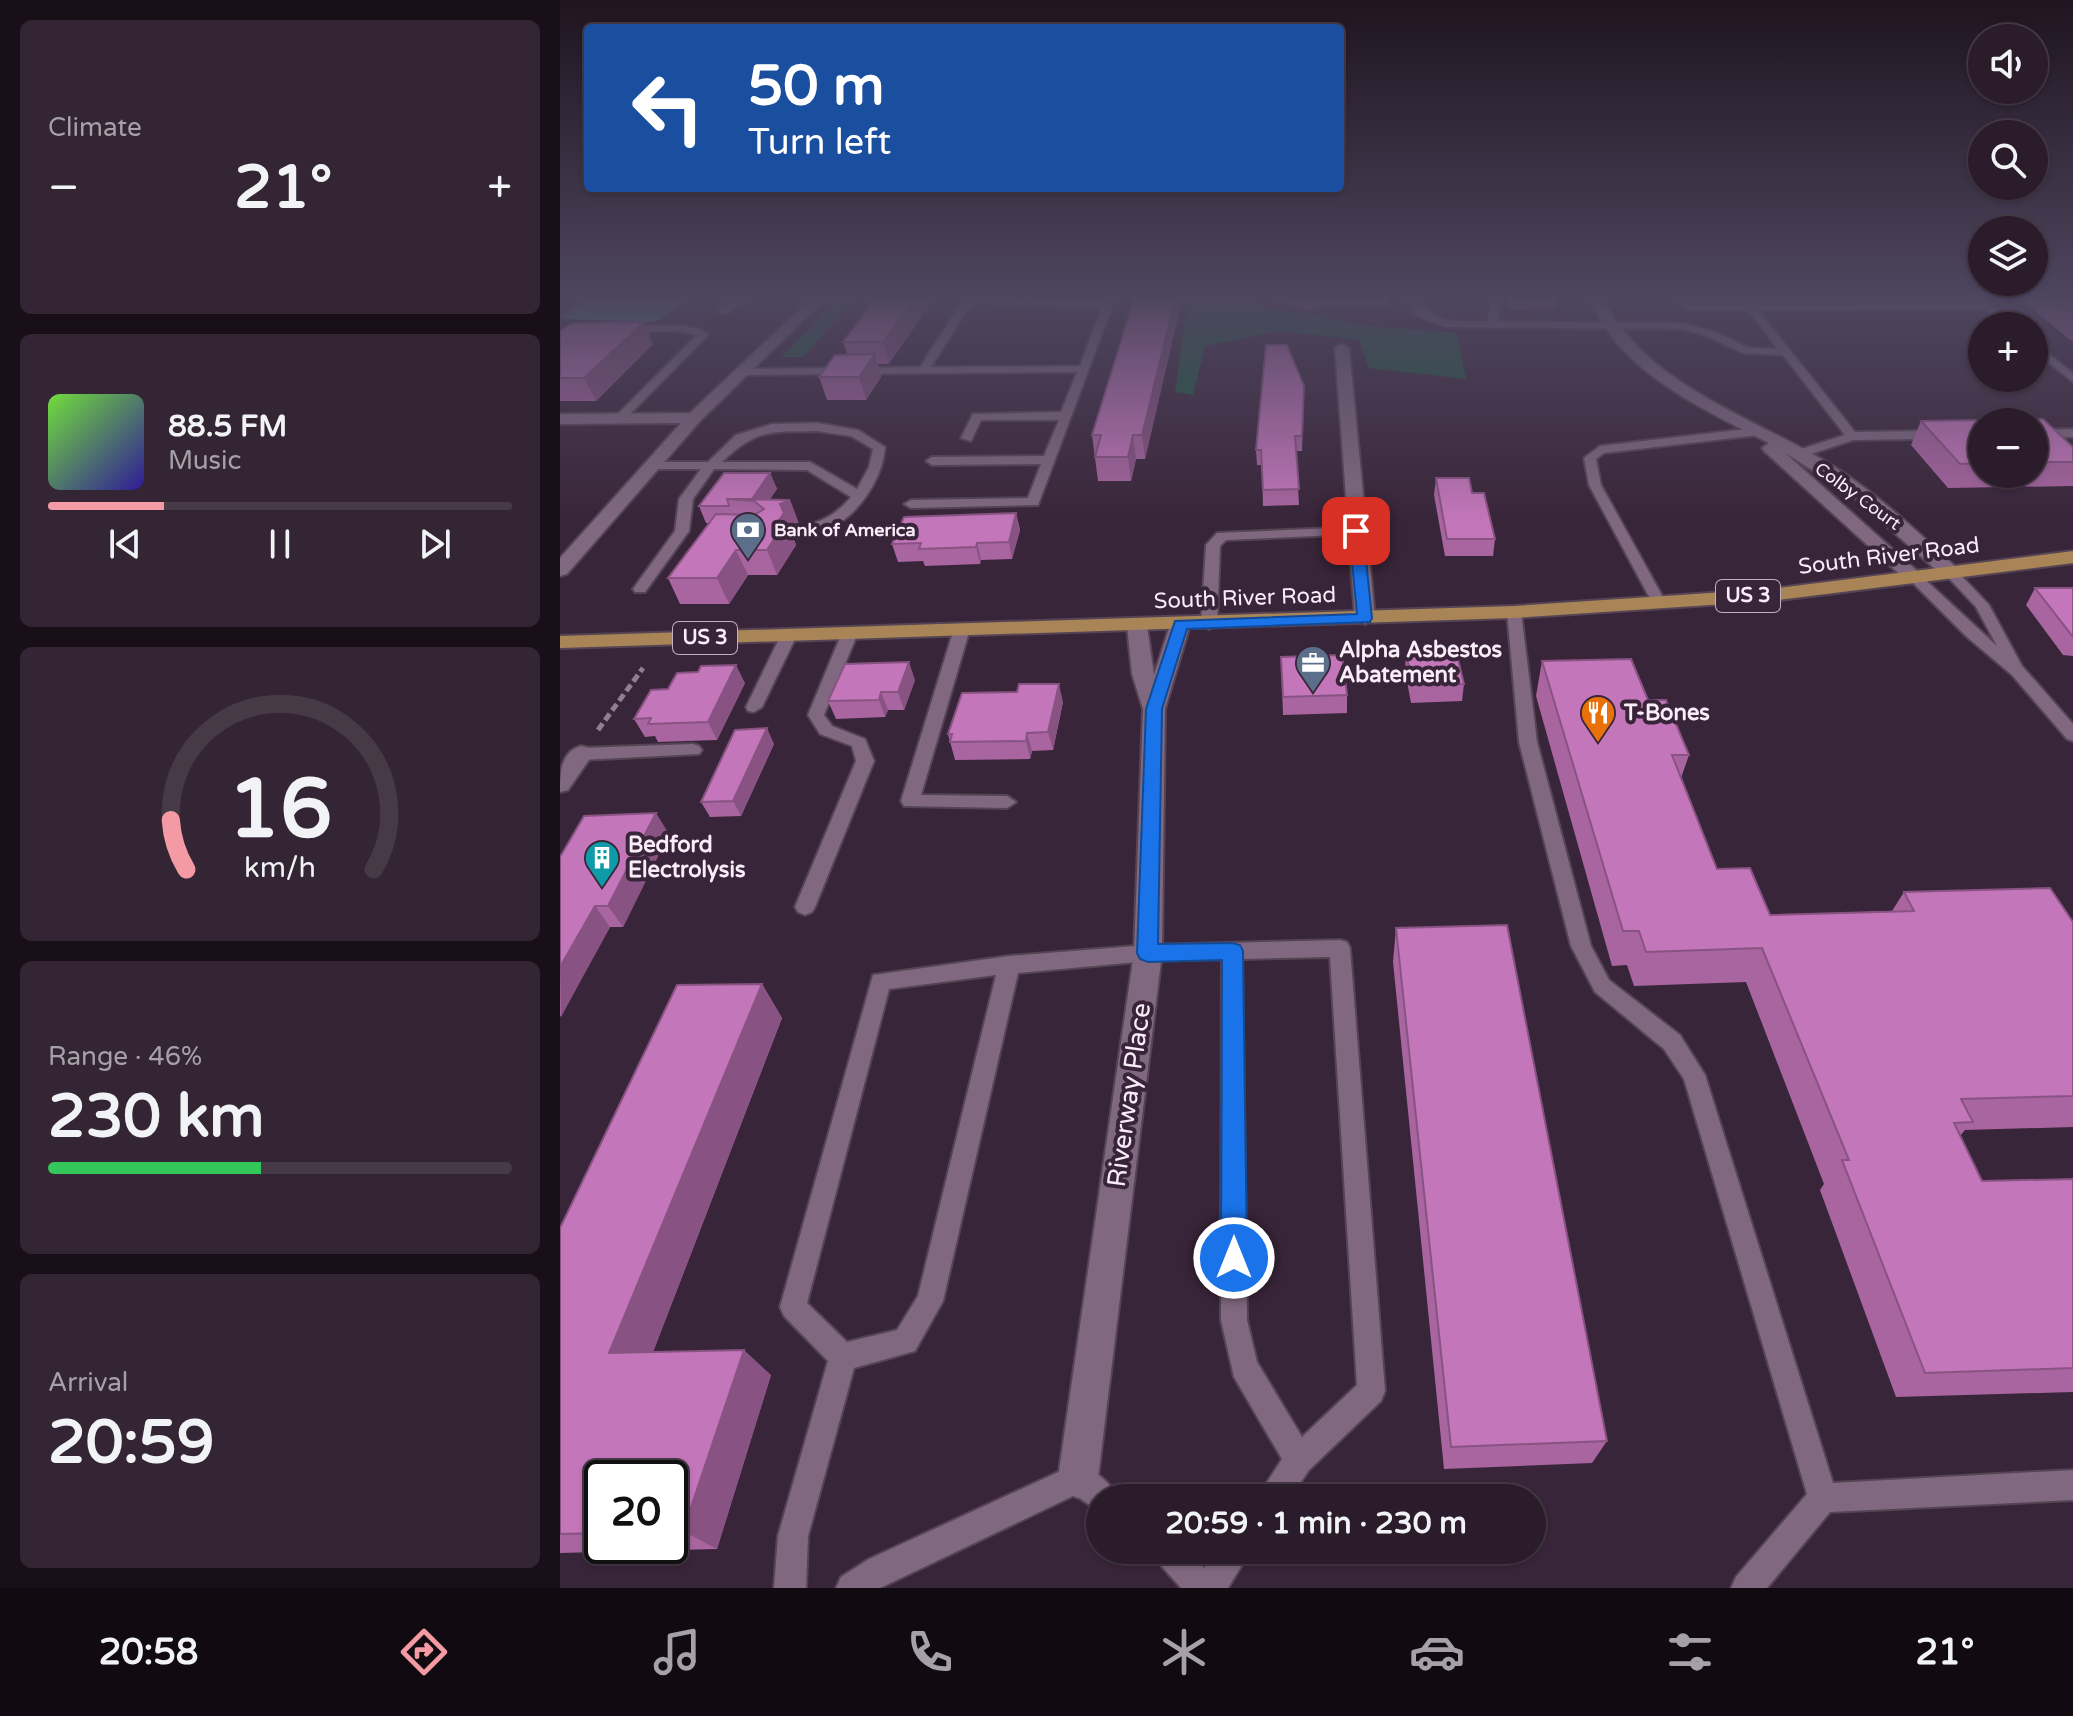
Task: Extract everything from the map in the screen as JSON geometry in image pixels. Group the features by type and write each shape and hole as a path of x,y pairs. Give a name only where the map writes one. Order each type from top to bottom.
{"main road":[{"name":"South River Road","path":"560,642 961,632 1514,612 1771,595 2073,557"}],"street":[{"path":"560,570 650,465 741,373"},
{"path":"1344,373 1365,618"},
{"name":"Colby Court","path":"1660,373 1755,432 1799,454 1882,509 1951,573"},
{"path":"560,419 694,418"},
{"name":"Colby Court","path":"1755,432 1915,578"},
{"name":"Riverway Place","path":"1078,1478 1148,953 1154,709 1180,625"},
{"name":"Riverway Place","path":"1137,626 1143,674 1154,709"},
{"path":"560,784 581,754"}],"lane":[{"path":"620,418 665,373"},
{"path":"911,504 1033,502 1082,373"},
{"path":"1803,373 1852,436"},
{"path":"967,438 977,416 1066,416"},
{"path":"640,589 688,531 686,499 725,449 755,432 797,427 837,429 867,439 879,447 874,470 858,495 832,522 798,532"},
{"path":"1658,601 1595,485 1590,458 1600,450 1755,432"},
{"path":"2048,434 2073,433"},
{"path":"1799,454 1852,436 1968,434"},
{"path":"932,461 1049,460"},
{"path":"650,465 810,466 858,495"},
{"path":"1209,624 1213,545 1222,536 1356,531"},
{"path":"1951,573 1982,605 2000,631 2018,671"},
{"path":"1915,578 1972,634 2018,671 2073,735"},
{"path":"1514,612 1528,742 1581,946 1602,986 1628,1010 1672,1042 1694,1075 1823,1498"},
{"path":"961,632 910,801 1007,802"},
{"path":"805,907 865,761 859,743 821,729 816,722 816,715 849,635"},
{"path":"754,707 788,637"},
{"path":"581,754 693,750"},
{"path":"843,1357 793,1307 880,981 1009,965 1148,953 1340,948 1371,1391 1299,1460 1282,1484"},
{"path":"1232,951 1234,1320 1244,1367 1299,1460"},
{"path":"843,1357 905,1341 930,1301 1009,965"},
{"path":"790,1588 793,1536 843,1357"},
{"path":"852,1588 880,1570 1078,1478 1086,1484"},
{"path":"1747,1588 1823,1498 2073,1485"},
{"path":"1180,1564 1201,1588"},
{"path":"1209,1588 1226,1564"}],"path":[{"path":"581,754 643,668"}],"green space":[{"path":"1178,373 1198,373 1193,395 1175,392"},
{"path":"1414,373 1465,373 1466,379"}],"building":[{"path":"560,373 589,373 584,378 560,378"},
{"path":"822,373 862,373 859,377 819,377"},
{"path":"1111,373 1157,373 1142,435 1133,435 1128,457 1095,457 1101,435 1092,435"},
{"path":"1263,373 1299,373 1304,386 1302,436 1295,436 1299,489 1263,490 1261,450 1256,450"},
{"path":"1968,420 1968,464 1960,464 1921,421"},
{"path":"2048,424 2073,447 2073,462 2048,462"},
{"path":"724,473 770,473 752,499 727,499 729,506 699,506"},
{"path":"1436,478 1469,478 1472,493 1484,493 1495,539 1447,539"},
{"path":"727,499 790,500 780,504 784,513 779,520 786,520 767,550 736,550 717,578 668,578 716,514 754,515 764,509 754,501"},
{"path":"1016,513 1009,542 977,543 976,547 919,549 921,543 892,544 904,517"},
{"path":"2035,588 2073,588 2073,637"},
{"path":"1456,651 1464,684 1413,685 1406,654"},
{"path":"1342,655 1347,695 1283,697 1281,657"},
{"path":"1631,659 1648,700 1666,700 1689,755 1672,755 1717,869 1750,868 1770,915 1914,911 1904,892 2050,888 2073,922 2073,1096 1961,1099 1973,1122 1954,1123 1982,1181 2073,1179 2073,1368 1925,1373 1842,1160 1849,1160 1762,948 1646,952 1639,931 1623,931 1542,661"},
{"path":"909,662 898,692 881,692 879,700 828,701 845,664"},
{"path":"736,665 708,722 648,724 651,718 634,719 651,690 668,689 677,673 698,672 701,666"},
{"path":"1019,684 1059,684 1048,732 1027,733 1026,741 950,742 952,734 948,734 962,693 1017,692"},
{"path":"767,728 733,801 701,802 735,730"},
{"path":"656,813 608,906 595,906 560,967 560,857 584,816"},
{"path":"1507,925 1607,1441 1451,1447 1396,928"},
{"path":"762,984 609,1353 744,1350 688,1516 688,1460 584,1460 584,1533 560,1534 560,1228 677,985"}],"place":[{"name":"Bank of America","path":"748,561"},
{"name":"Alpha Asbestos Abatement","path":"1313,694"},
{"name":"T-Bones","path":"1598,744"},
{"name":"Bedford Electrolysis","path":"602,889"}],"route":[{"path":"1234,1258 1232,951 1148,953 1154,709 1180,625 1365,618 1356,531"}]}
